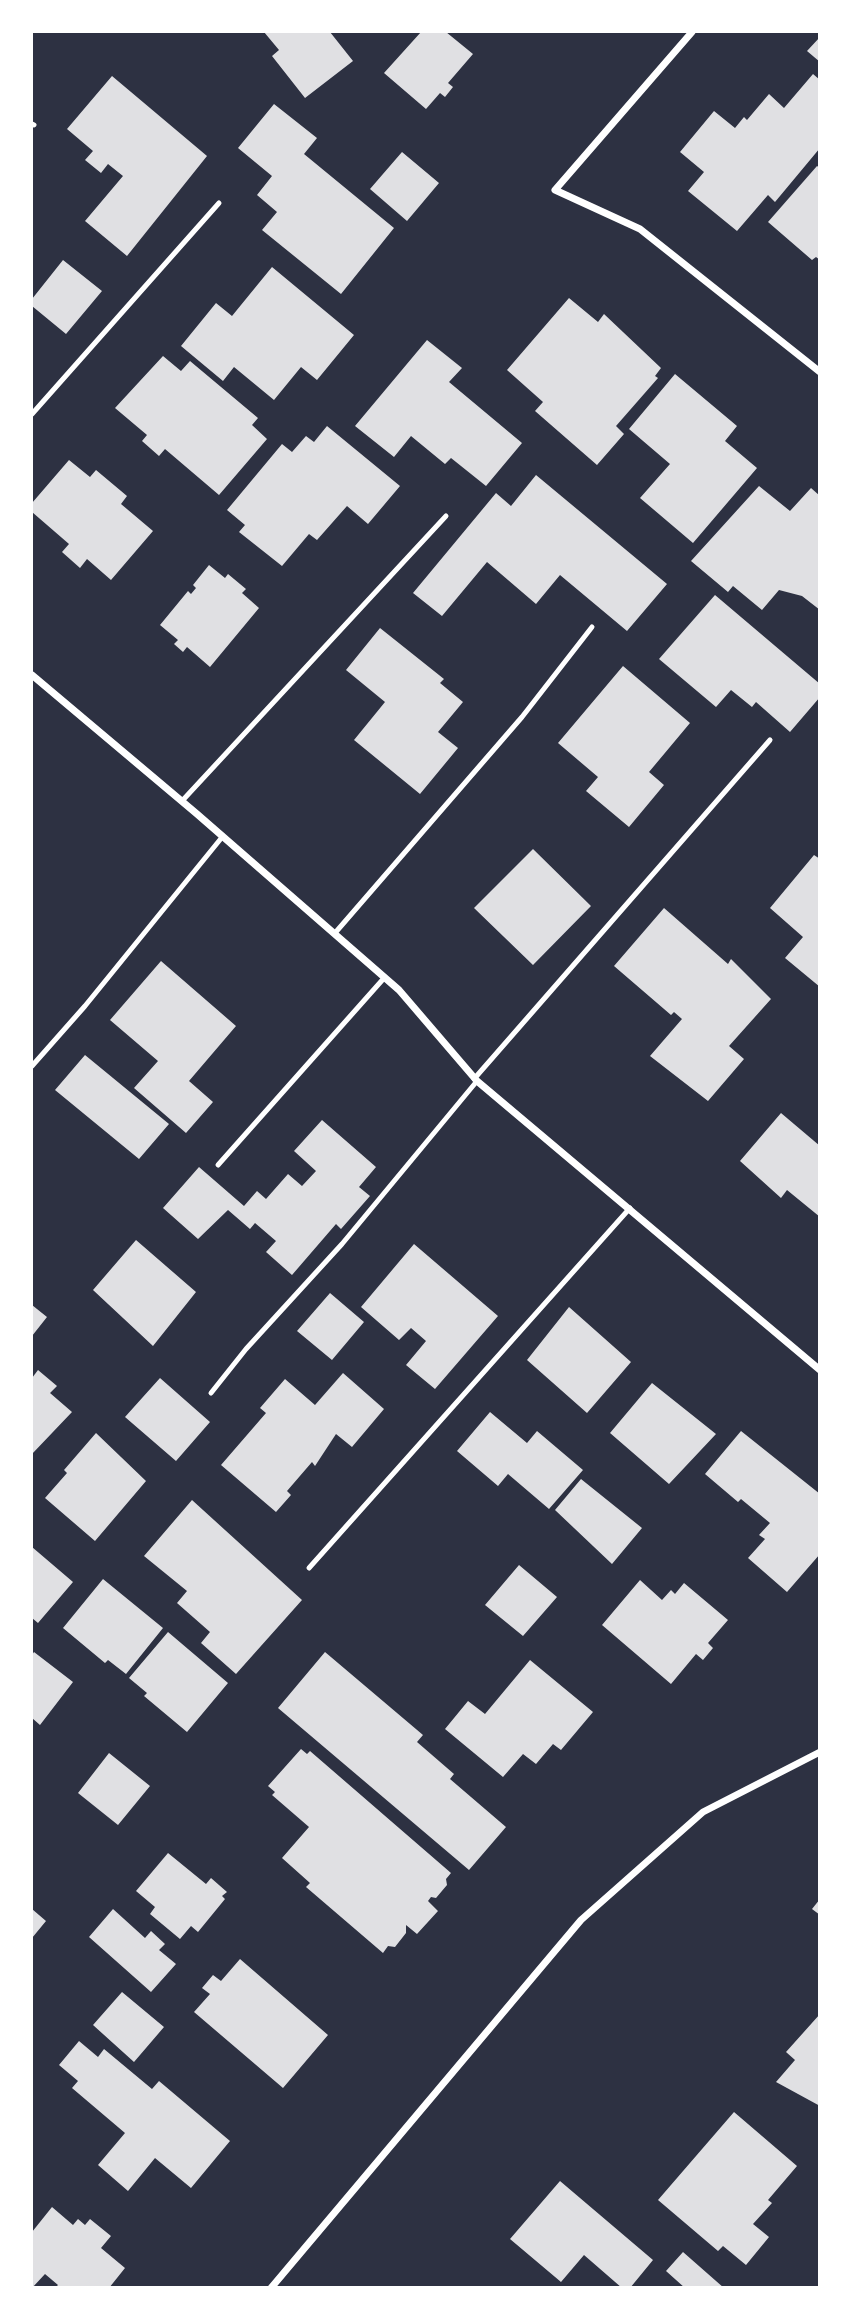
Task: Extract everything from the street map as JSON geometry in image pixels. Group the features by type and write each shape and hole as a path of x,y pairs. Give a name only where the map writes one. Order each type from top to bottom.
{"street":[{"path":"692,32 555,190 640,229 820,372"},
{"path":"32,675 223,836 385,978 475,1080 820,1370"},
{"path":"271,2287 581,1920 703,1812 820,1752"}],"lane":[{"path":"32,414 219,203"},
{"path":"182,801 446,516"},
{"path":"335,933 522,717 592,627"},
{"path":"211,1393 246,1349 342,1244 475,1080 770,740"},
{"path":"32,1066 85,1006 223,836"},
{"path":"218,1165 385,978"},
{"path":"309,1568 629,1208"}],"building":[{"path":"264,32 330,32 353,61 305,98 272,56 279,50"},
{"path":"421,32 446,32 473,54 448,83 453,87 445,97 440,93 426,109 384,73"},
{"path":"820,37 820,62 807,51"},
{"path":"813,74 820,80 820,148 775,202 768,195 737,231 688,191 704,172 680,152 714,111 735,128 744,117 747,120 769,94 784,108"},
{"path":"112,76 207,156 127,256 85,221 123,176 108,164 101,173 85,160 93,151 67,129"},
{"path":"274,104 317,138 304,154 394,228 341,294 262,230 277,212 257,195 272,176 238,148"},
{"path":"402,152 439,183 407,221 370,189"},
{"path":"817,166 820,168 820,260 816,257 812,260 768,222"},
{"path":"63,260 102,291 66,334 32,306 32,299"},
{"path":"272,267 354,335 317,380 301,367 274,400 234,367 223,381 181,346 216,303 232,316"},
{"path":"569,298 598,322 604,314 661,368 655,376 658,378 616,426 624,434 597,465 535,411 543,402 507,370"},
{"path":"427,340 462,368 449,382 522,443 486,486 451,458 445,464 411,436 394,457 355,426"},
{"path":"163,356 181,371 190,361 258,418 252,425 267,439 219,495 165,449 159,456 142,441 147,435 115,408"},
{"path":"675,374 737,426 725,441 757,468 693,543 640,498 670,464 629,429"},
{"path":"327,426 400,486 368,524 347,506 317,540 309,534 282,566 239,532 245,525 227,510 282,444 292,452 306,436 314,442"},
{"path":"69,460 90,477 96,470 127,496 121,504 153,531 111,580 87,559 80,568 62,552 69,544 32,512 32,503"},
{"path":"536,475 667,584 627,631 560,575 536,604 487,562 442,616 413,593 496,493 511,506"},
{"path":"759,486 790,511 811,488 820,496 820,610 802,596 779,590 762,610 733,586 728,592 691,561"},
{"path":"209,565 225,578 228,574 246,589 242,593 259,608 210,667 187,647 183,652 174,644 178,640 160,625 188,591 191,594 196,588 193,585"},
{"path":"715,595 820,684 820,697 790,732 756,702 752,707 731,690 716,707 659,659"},
{"path":"380,628 444,679 440,683 463,702 438,732 458,748 420,794 354,740 385,702 346,670"},
{"path":"623,666 690,723 649,772 664,785 629,827 586,791 598,777 558,743"},
{"path":"533,849 591,906 533,965 474,908"},
{"path":"814,855 820,859 820,987 785,958 803,937 770,908"},
{"path":"664,908 728,964 731,959 771,999 729,1046 744,1059 708,1101 650,1056 682,1019 674,1012 671,1015 614,966"},
{"path":"161,961 236,1026 189,1081 213,1102 186,1133 134,1088 158,1061 110,1020"},
{"path":"85,1055 169,1124 139,1159 55,1090"},
{"path":"781,1113 820,1146 820,1217 787,1190 781,1198 740,1161"},
{"path":"322,1120 376,1167 359,1187 370,1196 341,1229 336,1224 292,1275 266,1252 276,1241 255,1223 250,1229 228,1210 198,1239 163,1208 199,1167 244,1206 257,1191 266,1199 288,1174 302,1186 316,1171 294,1151"},
{"path":"136,1240 196,1292 153,1346 93,1290"},
{"path":"414,1244 498,1316 435,1389 406,1365 426,1341 411,1328 399,1340 361,1307"},
{"path":"330,1293 364,1322 332,1360 297,1331"},
{"path":"32,1305 47,1317 32,1336"},
{"path":"569,1307 631,1362 587,1413 527,1360"},
{"path":"38,1370 57,1386 50,1393 72,1412 32,1454 32,1378"},
{"path":"343,1373 384,1409 352,1447 336,1434 315,1466 312,1462 287,1491 291,1495 276,1512 221,1465 266,1413 260,1408 285,1379 315,1405"},
{"path":"160,1378 210,1422 176,1461 125,1417"},
{"path":"652,1383 716,1434 669,1484 610,1433"},
{"path":"490,1412 527,1443 537,1431 583,1470 549,1509 508,1474 498,1486 457,1451"},
{"path":"741,1431 820,1494 820,1554 787,1592 748,1558 765,1539 759,1535 770,1523 741,1499 738,1502 705,1474"},
{"path":"96,1433 146,1481 95,1541 45,1498 67,1473 64,1470"},
{"path":"581,1479 642,1528 612,1564 555,1510"},
{"path":"192,1500 302,1600 236,1674 201,1643 210,1632 177,1603 187,1591 144,1556"},
{"path":"32,1547 73,1582 38,1623 32,1618"},
{"path":"519,1565 557,1597 523,1636 485,1605"},
{"path":"103,1579 163,1628 126,1674 108,1660 105,1663 63,1628"},
{"path":"640,1580 662,1600 671,1590 675,1594 684,1583 728,1620 708,1643 713,1648 703,1660 696,1654 671,1684 602,1625"},
{"path":"168,1632 228,1683 187,1732 144,1696 147,1693 129,1678"},
{"path":"34,1652 73,1682 40,1725 32,1718"},
{"path":"325,1652 423,1735 417,1742 454,1774 450,1779 506,1827 469,1870 278,1708"},
{"path":"530,1660 593,1712 561,1750 553,1744 536,1764 523,1754 503,1777 445,1729 468,1701 485,1714"},
{"path":"301,1749 307,1754 310,1751 451,1873 446,1879 447,1885 436,1898 431,1897 428,1901 438,1911 417,1934 406,1925 406,1933 395,1947 388,1946 383,1953 306,1887 310,1883 282,1858 309,1827 272,1795 275,1792 268,1786"},
{"path":"109,1753 150,1786 118,1825 78,1793"},
{"path":"168,1853 206,1884 211,1878 227,1892 222,1896 225,1899 198,1932 191,1926 180,1939 150,1914 155,1907 136,1891"},
{"path":"820,1899 820,1915 812,1909"},
{"path":"32,1909 46,1921 32,1938"},
{"path":"113,1909 145,1938 151,1931 165,1944 159,1950 176,1964 151,1992 89,1937"},
{"path":"240,1959 328,2035 283,2088 194,2012 210,1994 202,1988 213,1975 221,1981"},
{"path":"122,1992 164,2027 134,2062 93,2025"},
{"path":"820,2014 820,2106 776,2082 795,2060 786,2052"},
{"path":"79,2041 98,2057 104,2049 152,2089 159,2081 230,2141 191,2188 155,2158 128,2191 98,2165 125,2133 72,2088 78,2081 59,2065"},
{"path":"734,2112 797,2166 768,2200 772,2203 753,2224 769,2237 746,2265 723,2246 718,2251 658,2200"},
{"path":"560,2181 653,2260 630,2288 622,2288 584,2255 561,2282 510,2239"},
{"path":"52,2207 73,2225 78,2219 85,2225 90,2219 111,2236 101,2248 125,2268 109,2288 55,2288 58,2285 45,2274 32,2288 32,2232"},
{"path":"683,2252 724,2288 685,2288 666,2271"}]}
